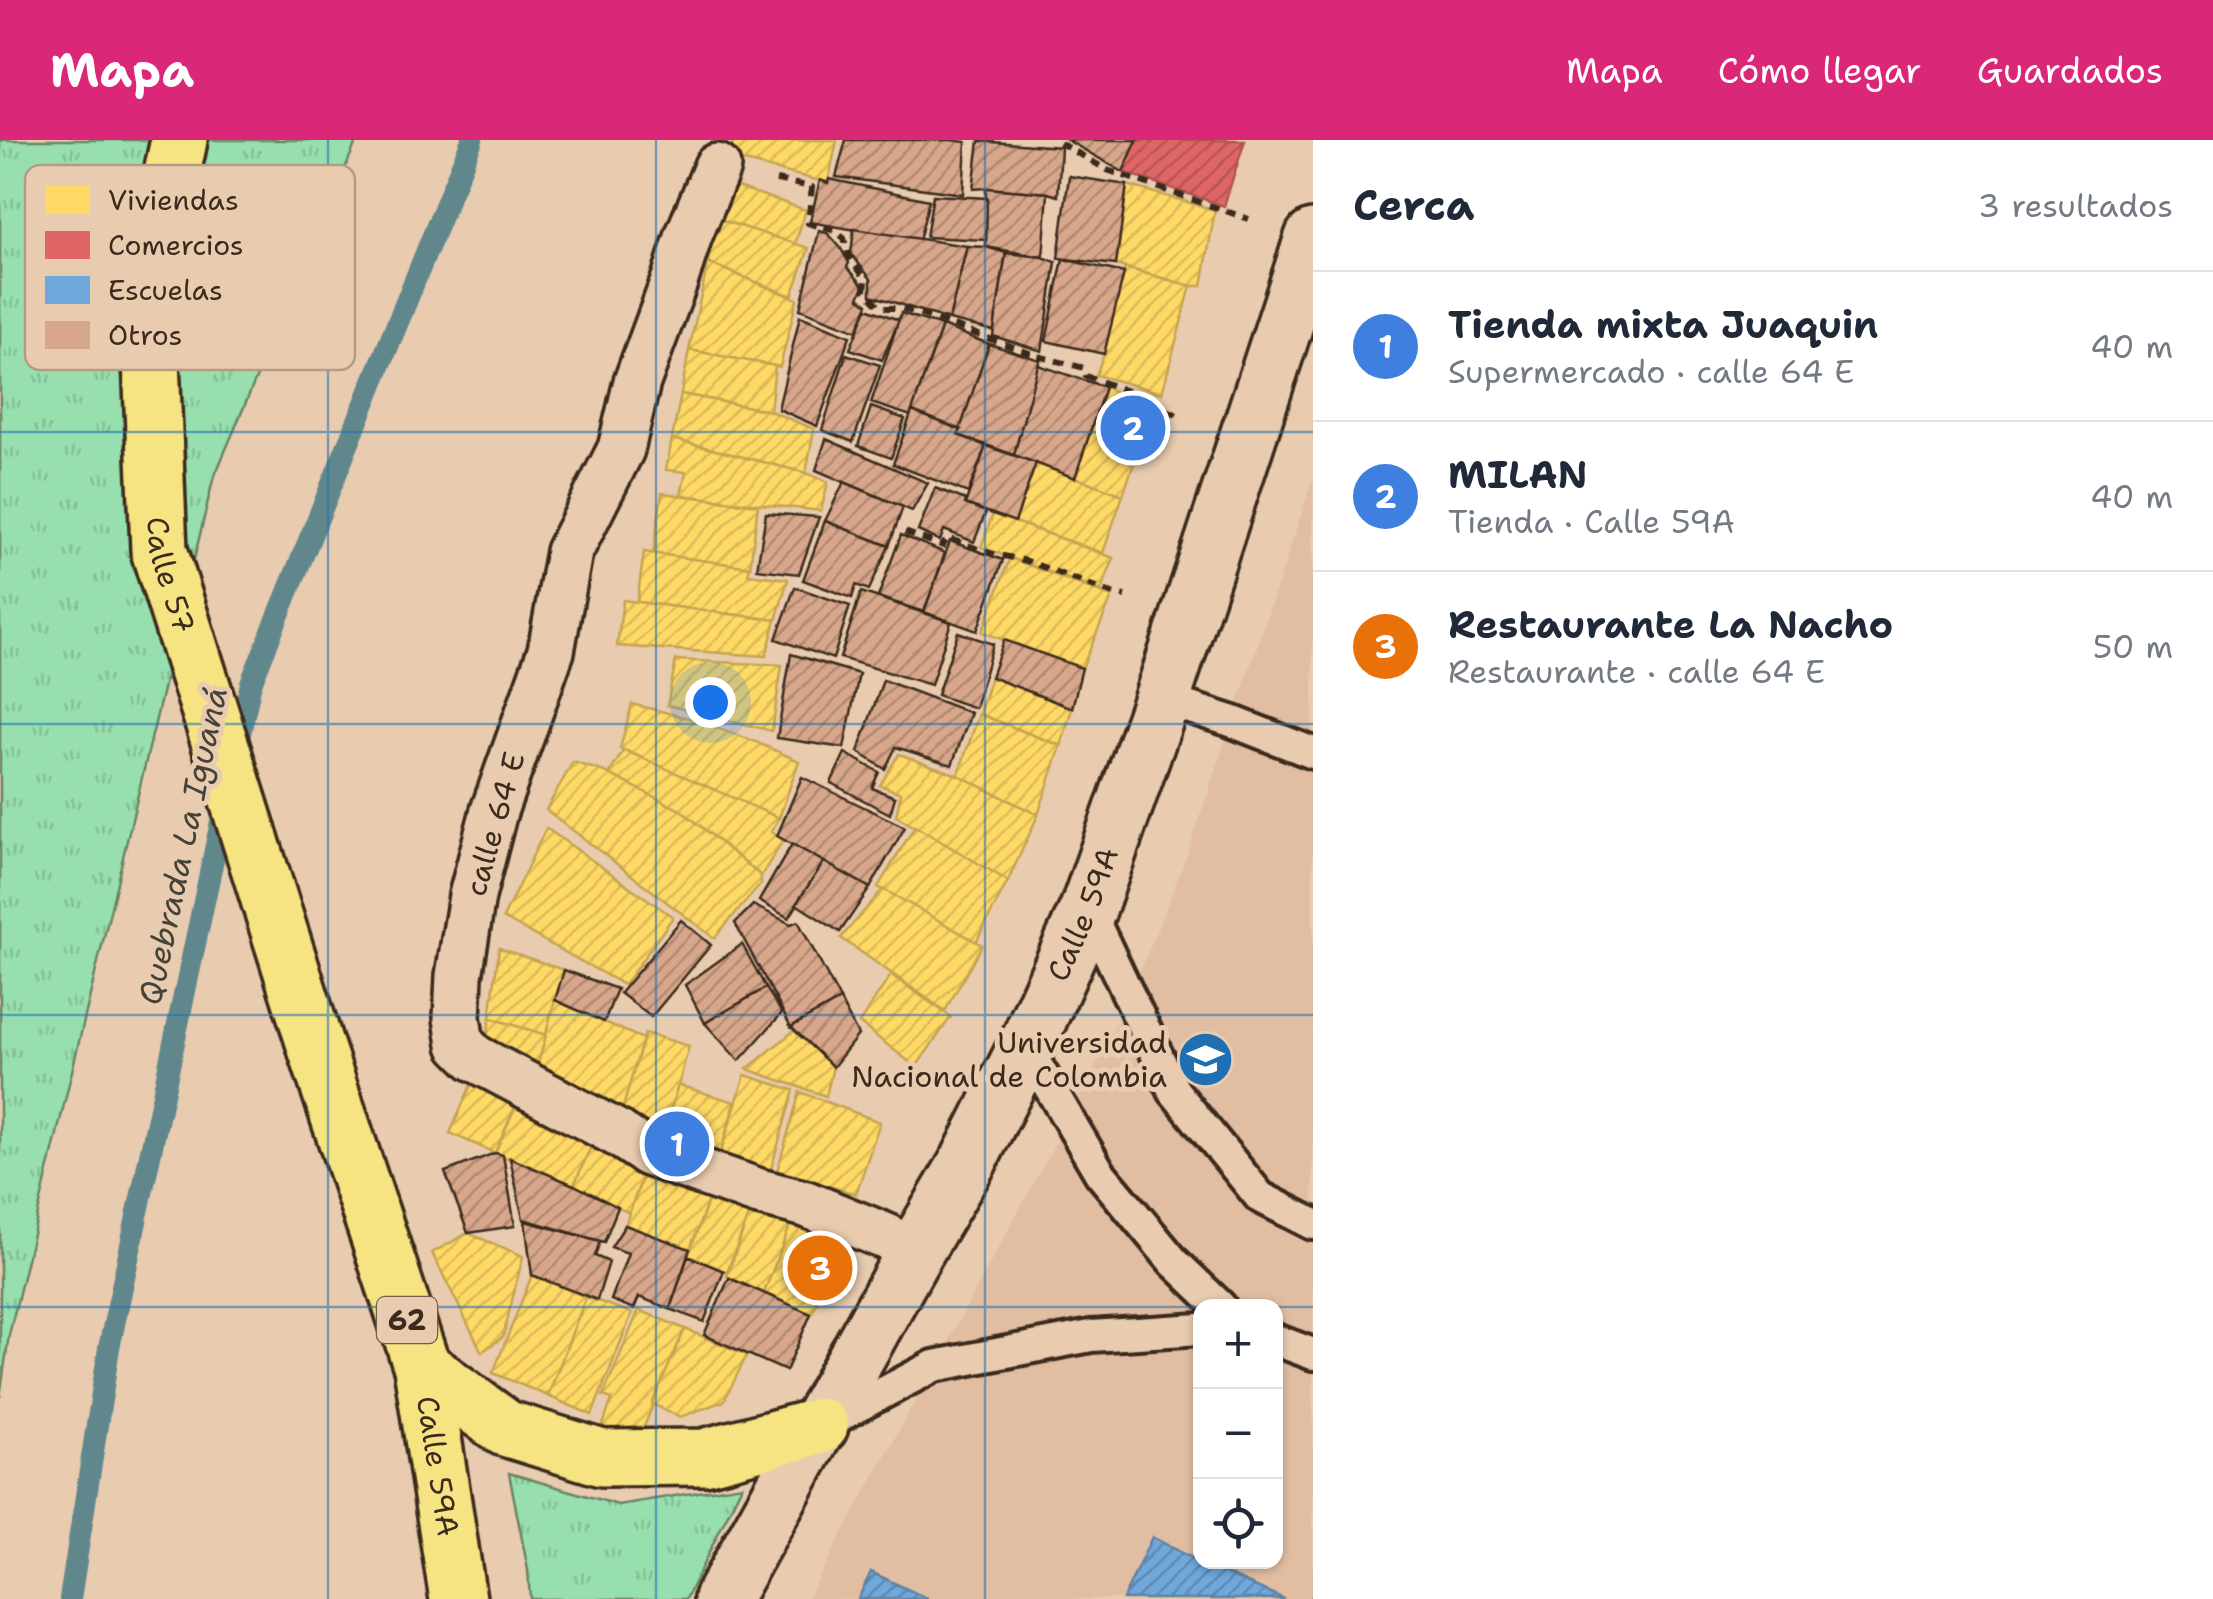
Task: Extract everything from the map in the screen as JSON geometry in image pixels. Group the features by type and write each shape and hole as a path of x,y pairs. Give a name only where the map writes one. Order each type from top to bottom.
{"highway":[{"name":"Calle 57","path":"174,165 179,140"},
{"name":"Calle 57","path":"151,370 159,550 317,1051"},
{"name":"Calle 59A","path":"317,1051 422,1367 458,1599"},
{"path":"422,1367 505,1428 602,1458 704,1458 820,1426"}],"street":[{"name":"calle 64 E","path":"717,168 636,382 621,450 569,552 552,651 494,811 472,896 459,976 457,1018 461,1044 475,1058 619,1134 648,1154 806,1204 887,1236"},
{"name":"Calle 59A","path":"722,1599 969,1160 1026,1048 1088,909 1162,699 1313,238"}],"lane":[{"path":"1162,699 1313,753"},
{"path":"1088,909 1174,1092 1260,1196 1313,1224"},
{"path":"1026,1048 1100,1173 1174,1262 1213,1299"},
{"path":"820,1426 934,1366 1091,1336 1193,1329"},
{"path":"1283,1343 1313,1354"}],"path":[{"path":"1060,143 1107,170 1252,220"},
{"path":"717,168 812,187 808,223 844,238 848,255 866,280 865,290 882,308 914,312 1084,368 1086,376 1138,394 1196,423"},
{"path":"905,532 943,546 947,538 957,540 1111,593 1140,599"}],"shaded area":[{"name":"Universidad Nacional de Colombia","path":"1313,479 1313,1599 807,1599 1068,1120 1129,999 1187,855"}],"green space":[{"path":"0,140 357,140 346,165 25,165 25,370 260,370 213,480 9,1335 0,1397"},
{"path":"509,1473 618,1505 742,1485 686,1599 530,1599"}],"building: Viviendas":[{"path":"734,140 837,140 828,183 729,158"},
{"path":"726,183 806,210 795,244 715,218"},
{"path":"1127,185 1215,210 1202,286 1116,265"},
{"path":"715,218 809,248 792,296 708,263"},
{"path":"708,263 797,299 780,367 689,350"},
{"path":"1125,268 1191,286 1162,393 1096,375"},
{"path":"689,350 775,366 770,411 681,394"},
{"path":"1105,387 1152,411 1123,495 1075,478"},
{"path":"681,394 770,411 814,429 806,473 672,439"},
{"path":"672,439 828,482 821,511 681,495 686,472 666,470"},
{"path":"1036,463 1123,495 1103,553 1015,522"},
{"path":"662,493 758,505 750,567 653,554"},
{"path":"993,514 1114,558 1101,591 981,547"},
{"path":"644,552 750,567 748,574 788,579 776,620 637,602"},
{"path":"1010,558 1112,597 1082,668 982,632"},
{"path":"623,600 776,620 766,656 617,646"},
{"path":"676,660 782,665 772,731 667,705"},
{"path":"991,677 1072,708 1061,746 979,714"},
{"path":"632,704 696,720 799,761 779,818 620,749"},
{"path":"979,714 1061,746 1038,815 958,775"},
{"path":"624,750 779,818 771,832 784,839 761,876 682,811 609,774"},
{"path":"899,754 958,775 1038,815 1008,881 896,816 901,793 880,785"},
{"path":"573,762 605,772 682,811 761,876 761,884 714,938 546,810"},
{"path":"915,826 1008,881 976,942 878,887"},
{"path":"546,828 673,917 624,985 503,918"},
{"path":"883,889 982,945 945,1011 841,938"},
{"path":"499,948 564,970 546,1035 490,1018"},
{"path":"891,975 951,1017 916,1067 859,1023"},
{"path":"555,1000 643,1039 622,1111 537,1067"},
{"path":"490,1018 546,1035 537,1067 485,1050"},
{"path":"795,1030 833,1067 826,1096 747,1069"},
{"path":"645,1033 689,1046 665,1134 619,1121"},
{"path":"745,1075 794,1090 768,1179 716,1167"},
{"path":"475,1076 520,1096 495,1153 450,1133"},
{"path":"678,1085 735,1102 716,1167 659,1149"},
{"path":"800,1092 880,1122 856,1194 777,1171"},
{"path":"520,1096 594,1140 574,1185 495,1153"},
{"path":"594,1140 648,1162 629,1213 574,1185"},
{"path":"648,1162 713,1188 690,1249 625,1225"},
{"path":"713,1188 753,1203 727,1272 688,1256"},
{"path":"753,1203 792,1221 764,1293 727,1276"},
{"path":"792,1221 846,1245 811,1314 764,1293"},
{"path":"468,1233 523,1256 503,1337 482,1352 432,1253"},
{"path":"532,1275 586,1297 548,1396 493,1373"},
{"path":"586,1297 632,1313 592,1415 548,1396"},
{"path":"639,1310 685,1329 640,1436 602,1428 612,1399 603,1396"},
{"path":"685,1329 747,1355 724,1401 680,1417 652,1404"}],"building: Comercios":[{"path":"1137,140 1245,140 1224,206 1123,172"}],"building: Escuelas":[{"path":"1152,1537 1193,1558 1193,1569 1216,1569 1284,1599 1123,1599"},
{"path":"871,1572 928,1599 858,1599"}],"building: Otros":[{"path":"846,140 966,142 963,194 836,177"},
{"path":"1067,140 1137,140 1123,172"},
{"path":"979,141 1061,147 1058,196 973,189"},
{"path":"1069,176 1127,185 1116,265 1058,258"},
{"path":"829,179 929,200 919,241 810,222 820,180 828,183"},
{"path":"986,188 1048,193 1043,257 986,247"},
{"path":"933,195 987,198 986,240 926,237"},
{"path":"854,229 967,246 949,320 871,295 871,279 851,254"},
{"path":"819,231 827,233 840,247 849,263 847,267 864,286 859,297 868,304 857,331 800,309"},
{"path":"967,246 1006,253 994,331 949,320"},
{"path":"1006,253 1056,262 1042,351 993,336"},
{"path":"1063,259 1124,273 1104,354 1046,341"},
{"path":"867,308 899,320 882,360 850,349"},
{"path":"901,313 942,326 911,416 871,403"},
{"path":"800,316 850,336 817,426 778,409"},
{"path":"942,326 989,344 961,430 912,411"},
{"path":"989,344 1040,360 1014,455 958,435"},
{"path":"846,354 880,365 853,442 822,430"},
{"path":"1038,365 1105,387 1075,478 1014,455"},
{"path":"871,407 905,419 891,458 858,446"},
{"path":"912,411 961,430 958,435 986,446 968,493 893,464"},
{"path":"826,439 928,483 912,511 816,470"},
{"path":"986,446 1036,463 1015,522 965,504"},
{"path":"844,482 903,507 889,546 825,521"},
{"path":"935,488 986,512 974,542 944,530 940,541 918,531"},
{"path":"766,513 819,517 799,574 757,569"},
{"path":"825,521 889,546 869,590 856,585 852,598 803,580"},
{"path":"901,535 945,553 924,612 878,597"},
{"path":"950,541 1003,560 977,631 924,612"},
{"path":"795,587 850,606 833,659 776,639"},
{"path":"861,592 951,622 931,685 840,658"},
{"path":"958,632 993,644 975,708 937,695"},
{"path":"1004,640 1082,668 1072,708 991,677"},
{"path":"791,654 859,674 844,748 777,738"},
{"path":"883,680 971,713 952,765 896,747 885,769 858,752"},
{"path":"845,753 879,772 872,788 895,797 890,814 831,783"},
{"path":"802,777 905,827 870,888 777,836"},
{"path":"792,844 824,862 789,918 759,901"},
{"path":"824,862 870,888 840,932 796,904"},
{"path":"753,905 791,924 798,921 840,1000 791,1027 735,923"},
{"path":"681,920 711,945 651,1017 620,993"},
{"path":"742,944 766,988 705,1023 685,985"},
{"path":"564,970 617,989 604,1022 555,1000"},
{"path":"766,988 782,1013 739,1061 705,1023"},
{"path":"840,1000 858,1035 833,1067 791,1027"},
{"path":"495,1153 503,1155 515,1226 468,1233 445,1172"},
{"path":"510,1158 618,1207 604,1242 523,1219"},
{"path":"525,1221 600,1241 595,1256 609,1262 597,1300 532,1275"},
{"path":"625,1225 690,1249 670,1309 639,1297 634,1309 611,1300 628,1253 611,1247"},
{"path":"688,1256 724,1271 704,1322 670,1309"},
{"path":"729,1278 811,1314 786,1371 704,1335"}],"waterway":[{"name":"Quebrada La Iguaná","path":"236,752 251,683 472,140"},
{"name":"Quebrada La Iguaná","path":"70,1599 109,1348 225,803"}],"place":[{"name":"MILAN","path":"1133,428"},
{"name":"Universidad Nacional de Colombia","path":"1206,1060"},
{"name":"Tienda mixta Juaquin","path":"677,1144"},
{"name":"Restaurante La Nacho","path":"820,1268"}]}
